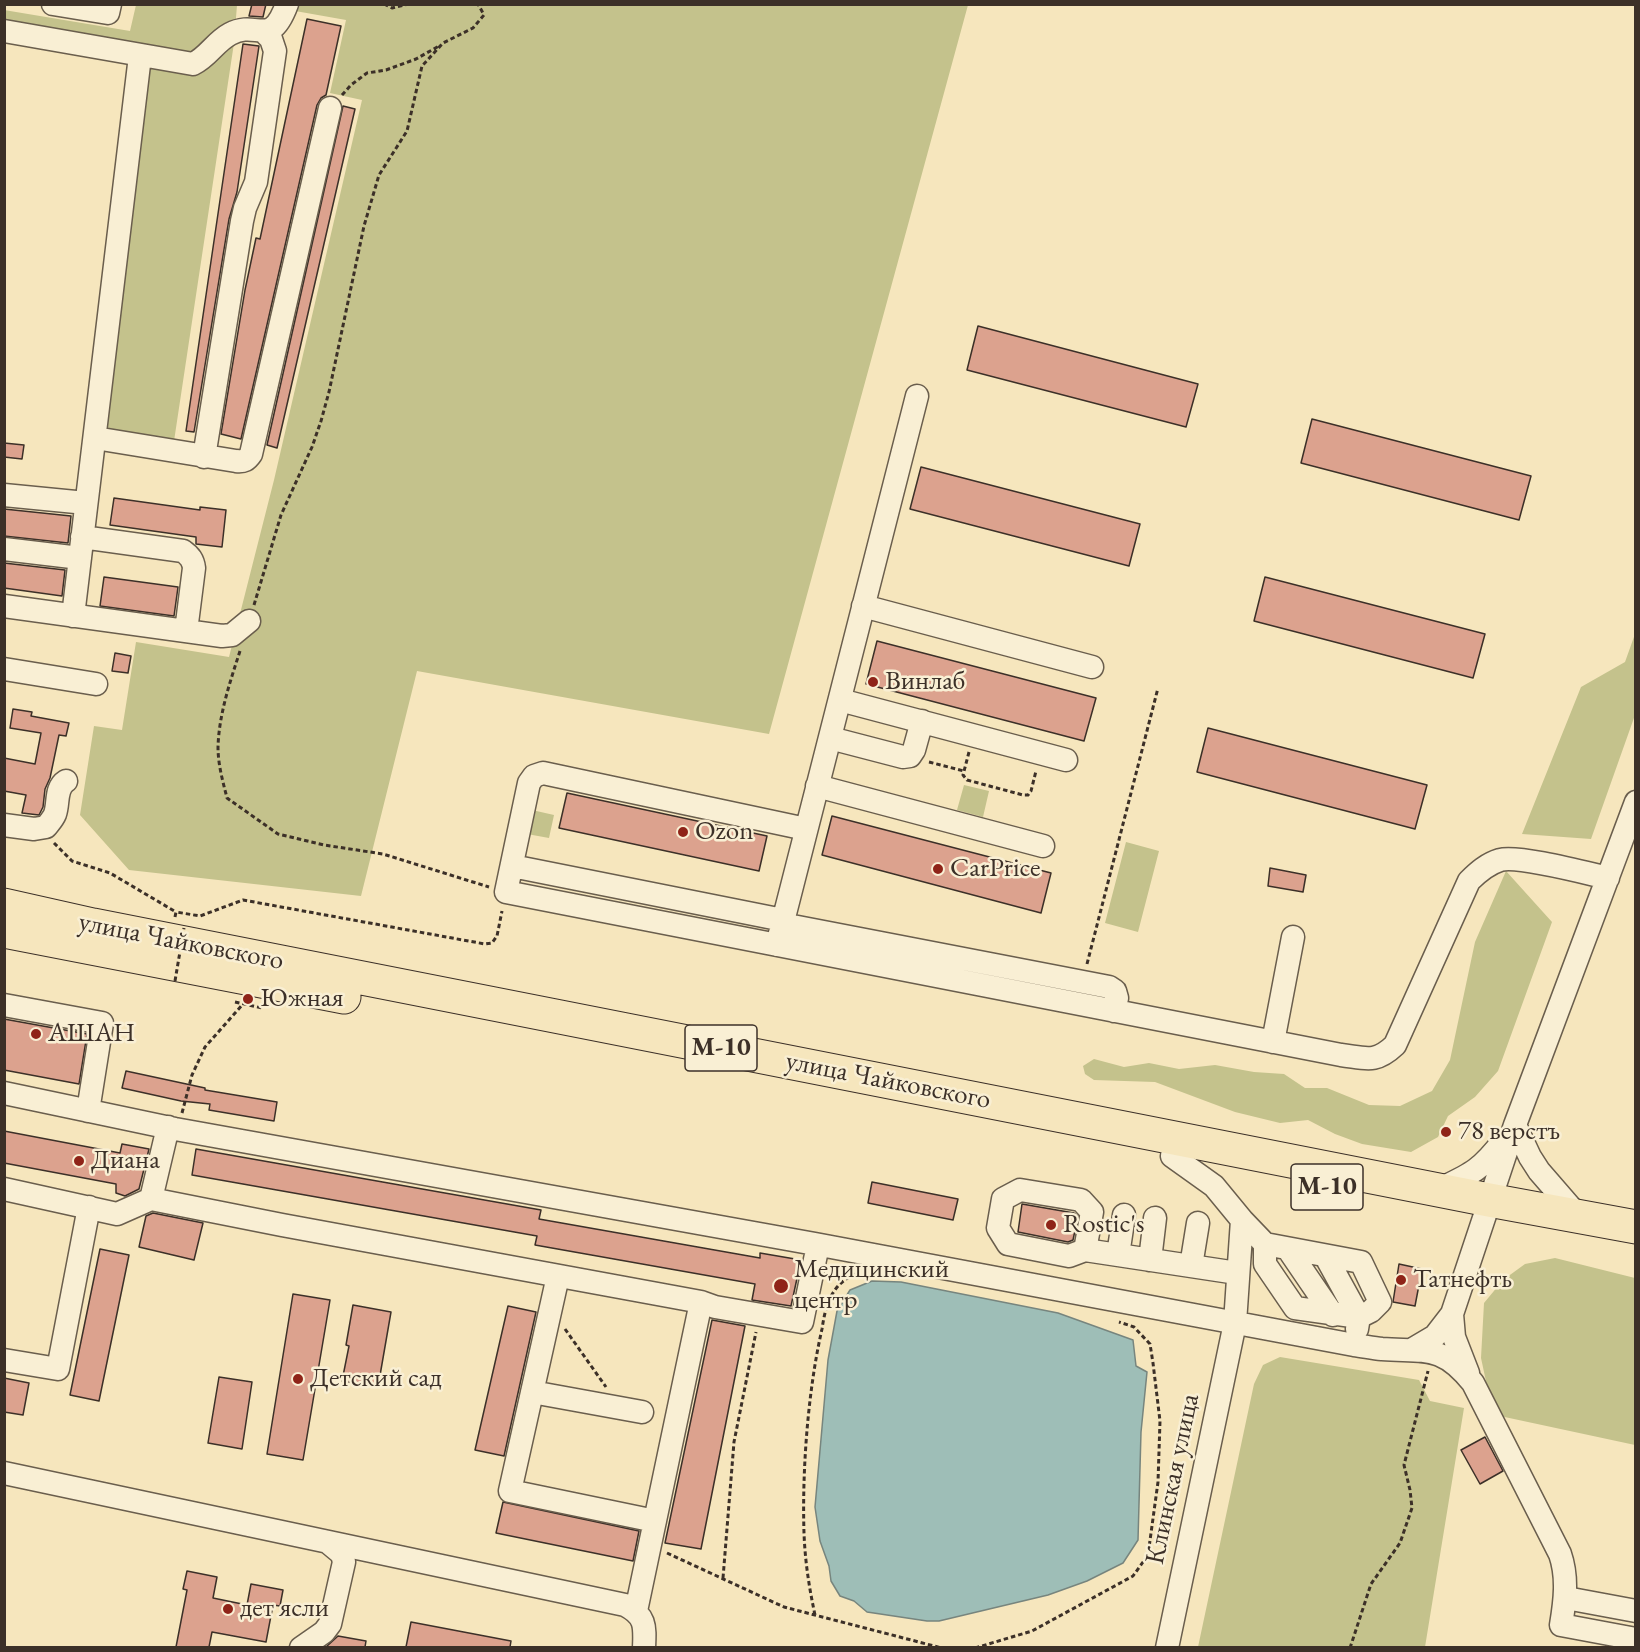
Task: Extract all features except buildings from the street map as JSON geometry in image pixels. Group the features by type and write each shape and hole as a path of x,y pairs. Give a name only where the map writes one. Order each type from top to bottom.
{"highway":[{"name":"улица Чайковского","path":"4,905 105,927 1438,1190 1486,1209"},
{"name":"улица Чайковского","path":"4,931 1172,1156 1486,1209"},
{"name":"М-10","path":"1486,1209 1578,1216 1635,1227"},
{"name":"М-10","path":"1486,1209 1635,1247"}],"street":[{"path":"53,4 108,14 110,4"},
{"path":"264,32 276,26 283,17 287,4"},
{"path":"4,31 193,64 201,61 230,34 250,29 264,32 271,39 275,51 256,182 242,221 204,457"},
{"path":"73,616 140,56"},
{"path":"95,438 239,462 246,460 251,454 330,108"},
{"path":"781,930 917,396"},
{"path":"4,495 86,503"},
{"path":"4,549 81,548 183,551 193,561 194,568 186,631"},
{"path":"4,606 222,636 232,635 249,621"},
{"path":"863,606 1092,667"},
{"path":"4,669 96,684"},
{"path":"840,700 1066,760"},
{"path":"830,738 903,757 910,756 914,750 922,721"},
{"path":"806,829 543,773 534,776 529,783 506,892 781,930 1109,987 1115,991 1117,998 1114,1011"},
{"path":"4,825 46,827 55,814 59,789 66,781"},
{"path":"818,786 1044,846"},
{"path":"1423,1351 1452,1314 1515,1125 1635,802"},
{"path":"512,866 1114,1011 1341,1055 1374,1059 1385,1054 1395,1045 1469,881 1480,869 1501,860 1520,860 1608,878"},
{"path":"1273,1042 1293,937"},
{"path":"4,1005 102,1023 88,1111"},
{"path":"4,1093 173,1129 818,1245 1354,1345 1423,1351 1445,1357 1460,1367 1473,1383"},
{"path":"1438,1190 1475,1172 1487,1162 1515,1125"},
{"path":"1515,1125 1539,1171 1578,1216"},
{"path":"151,1199 173,1129"},
{"path":"1172,1156 1214,1186 1265,1244 1326,1257 1359,1317 1354,1345"},
{"path":"4,1189 117,1214 151,1199 802,1322 818,1245"},
{"path":"4,1360 58,1369 89,1207"},
{"path":"1118,1255 1124,1215"},
{"path":"1150,1260 1155,1218"},
{"name":"Клинская улица","path":"1167,1647 1235,1323 1242,1220"},
{"path":"1191,1266 1198,1223"},
{"path":"1265,1244 1265,1264 1295,1308 1359,1317"},
{"path":"1288,1249 1333,1315"},
{"path":"1063,1292 1077,1253 1118,1255 1237,1273"},
{"path":"558,1276 510,1491 653,1532"},
{"path":"636,1611 701,1302"},
{"path":"1452,1314 1454,1337 1460,1355 1560,1554 1564,1566 1566,1598 1561,1625 1635,1639"},
{"path":"532,1392 632,1410"},
{"path":"4,1473 625,1605 636,1611 643,1621 644,1647"},
{"path":"301,1647 324,1632 330,1624 344,1562 342,1554 330,1544"},
{"path":"1566,1598 1635,1611"}],"path":[{"path":"384,4 392,8 409,4"},
{"path":"330,108 351,85 368,73 386,70 416,59 473,28 484,15 478,4"},
{"path":"36,828 72,861 110,873 176,912 200,916 243,900 485,944 492,943 497,936 506,892 383,854 324,845 278,834 227,798 220,772 218,747 224,702 281,514 312,447 324,411 364,226 379,174 407,131 422,66 443,43"},
{"path":"1082,982 1158,688"},
{"path":"974,735 964,771 964,778 967,780 1028,795 1041,753"},
{"path":"910,756 964,771"},
{"path":"175,919 176,912"},
{"path":"175,981 184,928"},
{"path":"173,1129 192,1075 205,1047 243,1004"},
{"path":"815,1615 807,1578 804,1533 805,1471 816,1359 825,1312 834,1290 848,1277 861,1272"},
{"path":"551,1311 632,1410"},
{"path":"723,1578 734,1442 756,1331 750,1313"},
{"path":"975,1647 1032,1631 1132,1576 1148,1555 1158,1482 1160,1421 1153,1363 1150,1344 1134,1327 1111,1319"},
{"path":"1350,1647 1371,1584 1400,1543 1412,1508 1404,1465 1423,1351"},
{"path":"653,1532 655,1548 784,1607 942,1647"}],"shaded area":[{"path":"136,5 237,5 234,43 171,461 89,448 132,55 5,31 4,10 130,31"},
{"path":"285,5 968,5 769,734 417,671 361,896 129,870 80,815 94,726 122,730 136,642 229,657 274,480 362,100 330,93 346,20 284,9"},
{"path":"1635,634 1635,715 1591,839 1522,834 1581,687 1625,662"},
{"path":"964,785 989,791 983,817 957,810"},
{"path":"532,810 554,815 549,838 527,834"},
{"path":"1126,842 1159,851 1138,932 1105,923"},
{"path":"1506,871 1552,922 1498,1071 1475,1097 1448,1116 1438,1137 1411,1152 1362,1144 1335,1134 1308,1120 1280,1123 1235,1112 1155,1082 1094,1080 1085,1074 1083,1066 1094,1059 1124,1067 1149,1063 1179,1069 1215,1065 1254,1072 1284,1074 1305,1088 1327,1088 1369,1105 1400,1106 1432,1091 1450,1060 1475,942"},
{"path":"1555,1258 1635,1278 1635,1445 1500,1416 1487,1386 1481,1358 1484,1303 1503,1280 1525,1264"},
{"path":"1280,1357 1419,1380 1430,1401 1464,1408 1425,1647 1198,1647 1254,1384 1263,1365"}],"water":[{"path":"872,1281 901,1282 1058,1313 1133,1340 1136,1366 1147,1372 1141,1432 1138,1540 1123,1563 1087,1581 1048,1595 939,1621 867,1612 854,1601 840,1596 831,1581 829,1566 820,1541 815,1507 828,1360 837,1311 850,1290"}],"place":[{"name":"Винлаб","path":"873,682"},
{"name":"Ozon","path":"683,832"},
{"name":"CarPrice","path":"938,869"},
{"name":"Южная","path":"248,999"},
{"name":"AШАН","path":"36,1034"},
{"name":"78 верстъ","path":"1446,1132"},
{"name":"Диана","path":"79,1161"},
{"name":"Rostic's","path":"1051,1225"},
{"name":"Татнефть","path":"1401,1280"},
{"name":"Медицинский центр","path":"781,1286"},
{"name":"Детский сад","path":"298,1379"},
{"name":"дет ясли","path":"228,1609"}]}
